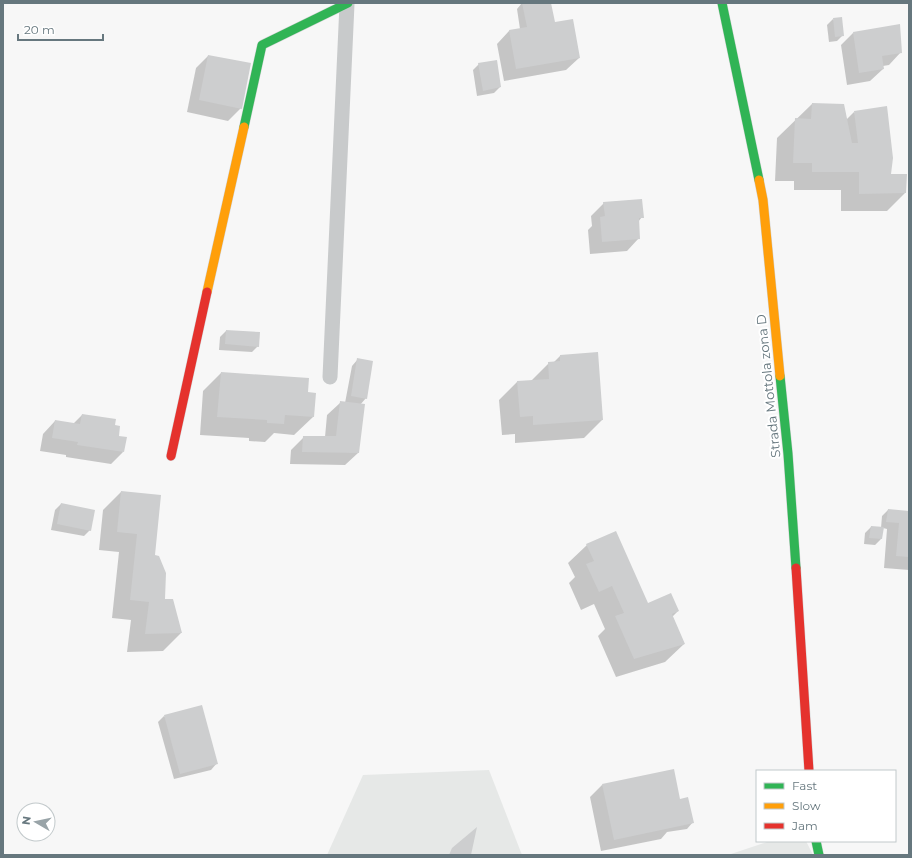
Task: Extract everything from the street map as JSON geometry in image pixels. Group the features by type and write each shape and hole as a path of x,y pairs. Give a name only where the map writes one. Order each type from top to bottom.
{"main road":[{"path":"171,456 262,45 348,3"},
{"name":"Strada Mottola zona D","path":"722,3 763,200 788,454 809,770"},
{"path":"816,842 819,855"},
{"path":"816,842 823,855"}],"lane":[{"path":"330,377 348,3"}],"shaded area":[{"path":"489,770 522,855 327,855 363,775"},
{"path":"767,842 806,842 813,855 728,855"}],"building":[{"path":"522,3 551,3 555,22 573,19 580,58 516,69 509,30 527,27"},
{"path":"842,17 844,36 835,37 833,18"},
{"path":"900,24 902,53 882,56 884,69 859,73 853,32"},
{"path":"208,55 251,63 242,109 199,100"},
{"path":"497,60 501,87 483,91 478,63"},
{"path":"812,103 844,104 852,143 858,143 854,111 887,106 893,158 891,174 907,174 906,193 859,194 859,172 812,172 812,163 793,163 795,118 811,119"},
{"path":"642,199 644,218 639,218 640,239 602,242 600,217 605,216 603,202"},
{"path":"226,330 260,332 259,347 225,344"},
{"path":"598,352 603,420 533,425 533,416 520,417 517,381 549,379 548,362 560,361 560,355"},
{"path":"357,358 373,361 367,399 351,396"},
{"path":"221,372 309,378 308,392 316,393 314,417 285,415 284,424 267,423 267,420 217,417"},
{"path":"340,401 365,404 359,453 302,452 303,436 336,436"},
{"path":"82,414 116,419 115,425 120,426 119,436 127,437 124,452 77,445 78,442 52,438 55,420 80,424"},
{"path":"121,491 161,495 155,555 159,556 166,573 165,599 173,599 182,633 145,634 149,602 130,600 137,534 117,532"},
{"path":"61,503 95,510 91,531 57,524"},
{"path":"888,509 909,511 909,557 896,556 899,523 886,522"},
{"path":"871,526 884,527 882,539 869,538"},
{"path":"616,531 648,603 671,593 679,611 672,614 685,644 634,659 615,616 624,613 612,586 599,592 586,564 594,561 586,544"},
{"path":"202,705 218,764 180,774 164,715"},
{"path":"674,769 680,799 688,797 694,823 614,840 602,784"},
{"path":"477,827 471,855 449,855 452,848"}],"traffic: fast":[{"path":"244,127 262,45 348,3"},
{"path":"722,3 759,180"},
{"path":"780,376 788,454 796,568"},
{"path":"816,842 819,855"}],"traffic: slow":[{"path":"207,292 244,127"},
{"path":"759,180 763,200 780,376"}],"traffic: jam":[{"path":"171,456 207,292"},
{"path":"796,568 809,770"}]}
